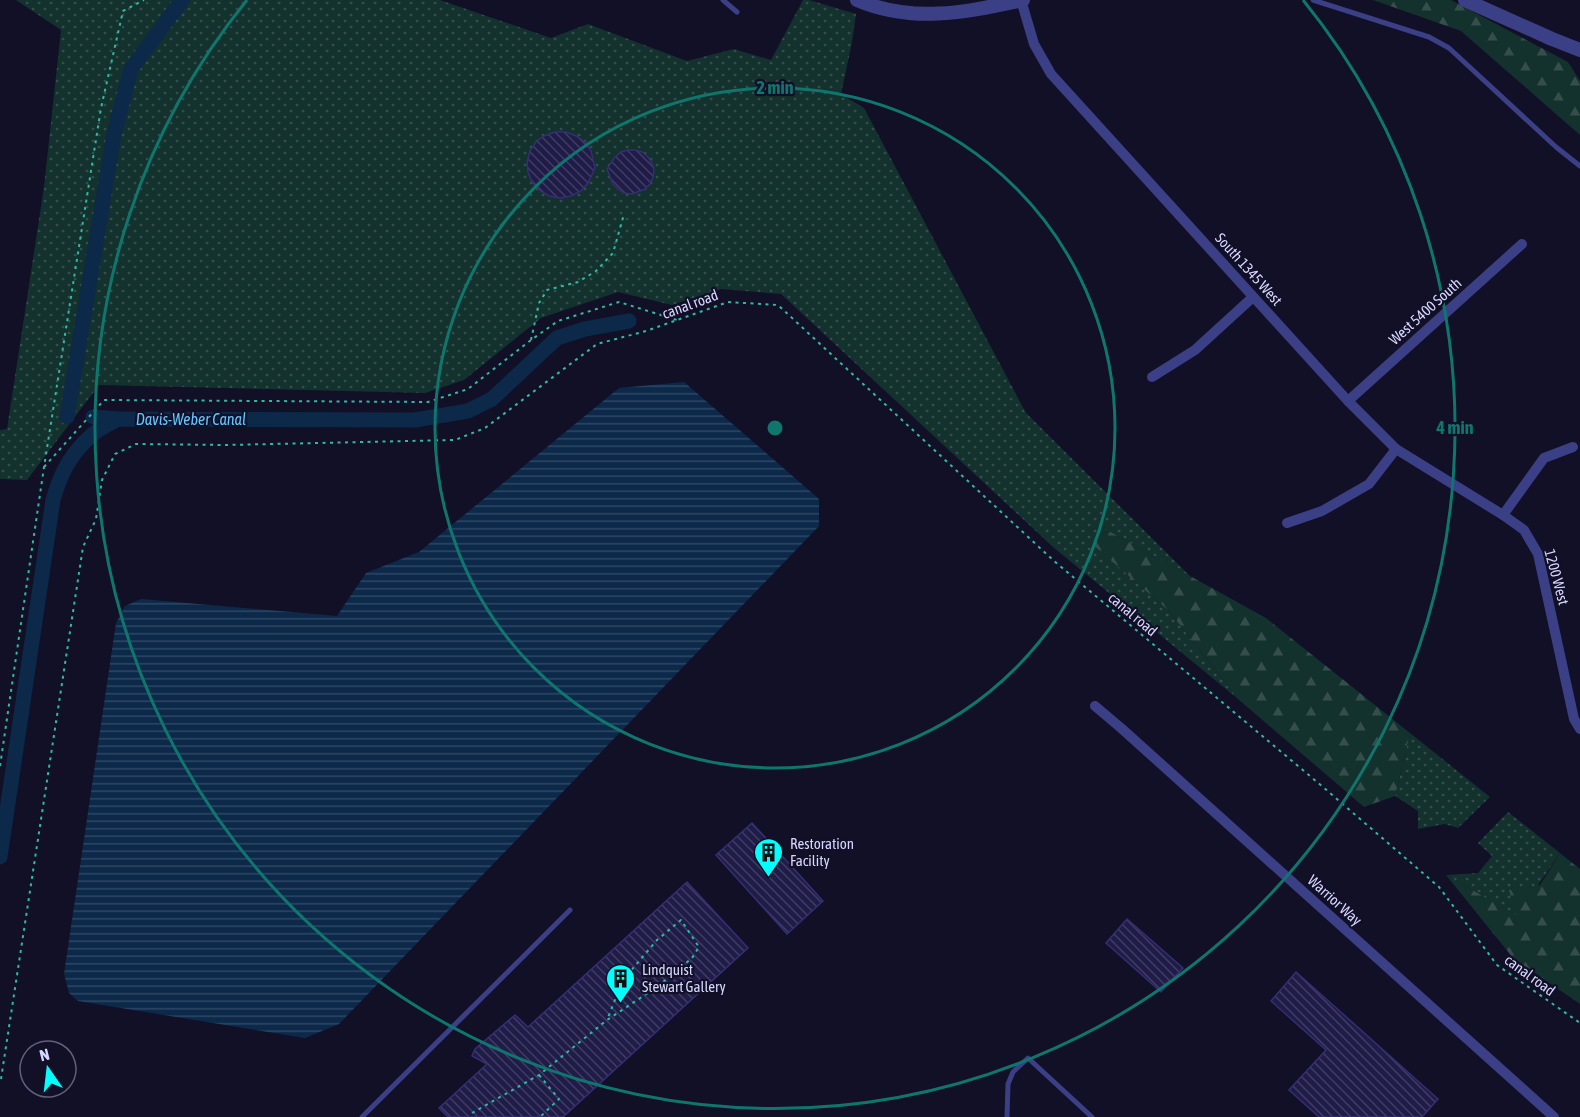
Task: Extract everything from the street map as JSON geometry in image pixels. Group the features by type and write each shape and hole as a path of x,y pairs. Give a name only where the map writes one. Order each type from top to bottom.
{"street":[{"path":"857,0 884,10 918,15 951,13 1022,0"},
{"name":"South 1345 West","path":"1022,0 1034,44 1051,74 1348,401 1396,449 1503,515"},
{"path":"1465,0 1580,50"},
{"name":"West 5400 South","path":"1348,401 1522,244"},
{"path":"1152,377 1195,350 1254,297"},
{"path":"1503,515 1544,458 1573,447"},
{"path":"1287,524 1322,511 1369,484 1396,449"},
{"name":"1200 West","path":"1503,515 1524,530 1538,554 1574,719 1580,729"},
{"name":"Warrior Way","path":"1095,706 1554,1117"}],"lane":[{"path":"723,0 737,12"},
{"path":"1313,0 1418,33 1449,48 1556,147 1580,166"},
{"path":"362,1117 570,910"},
{"path":"1007,1117 1008,1084 1013,1072 1028,1058 1092,1117"}],"path":[{"path":"0,766 44,467 101,108 123,11 144,0"},
{"path":"531,340 539,303 547,290 578,282 596,271 613,253 624,214"},
{"path":"44,467 104,400 428,402 468,388 558,321 619,302 677,320"},
{"name":"canal road","path":"1,1079 83,547 96,519 102,480 115,454 136,444 226,446 455,440 485,428 597,344 646,331 729,302 778,305 1054,561 1439,887 1497,965 1580,1023"},
{"path":"472,1113 539,1075 607,1020 657,987 692,958 699,947 681,920 657,940 623,980 607,1020"},
{"path":"539,1075 559,1100 540,1117"}],"green space":[{"path":"16,0 440,0 551,38 588,24 687,61 734,49 771,60 803,0 856,14 841,94 864,108 1026,413 1191,577 1107,530 1092,543 1169,611 1238,699 1053,547 781,294 721,289 672,305 618,292 541,318 464,380 425,393 99,385 27,480 0,479 0,430 7,429 44,187 61,30"},
{"path":"1373,0 1451,0 1568,62 1580,81 1580,135 1461,31"},
{"path":"1107,530 1266,618 1410,733 1395,796 1364,807 1238,699 1169,611 1091,543"},
{"path":"1410,733 1490,797 1458,828 1445,824 1418,829 1418,811 1395,796"},
{"path":"1508,812 1560,853 1517,916 1446,875 1478,873 1492,856 1478,843"},
{"path":"1560,853 1580,869 1580,1004 1513,958 1446,875 1516,915 1509,890 1540,885"}],"water":[{"path":"684,382 819,499 819,526 339,1024 305,1038 78,1001 69,993 64,974 116,623 125,606 141,599 337,616 366,573 419,552 619,388"}],"building":[{"path":"555,132 566,132 585,142 591,151 595,168 588,183 581,191 560,198 549,196 539,190 532,182 527,162 536,142"},
{"path":"628,150 642,152 652,163 654,170 650,184 645,189 632,194 624,193 613,184 607,169 615,157"},
{"name":"Restoration Facility","path":"752,823 823,901 787,934 716,855"},
{"name":"Lindquist Stewart Gallery","path":"687,882 748,948 563,1117 448,1117 439,1108 487,1064 472,1056 475,1049 515,1015 528,1027"},
{"path":"1127,919 1183,968 1161,992 1106,943"},
{"path":"1296,972 1438,1099 1422,1117 1319,1117 1289,1090 1326,1050 1271,1001"}],"waterway":[{"path":"67,417 114,134 131,69 182,0"},
{"name":"Davis-Weber Canal","path":"0,857 53,500 68,464 93,434 118,419 415,420 468,411 492,399 557,338 585,329 629,321"},
{"path":"93,417 118,419"}],"place":[{"name":"Restoration Facility","path":"769,878"},
{"name":"Lindquist Stewart Gallery","path":"621,1004"}]}
